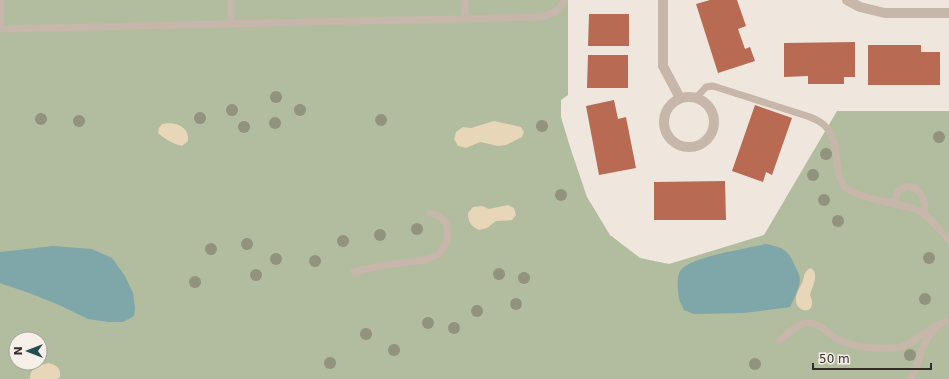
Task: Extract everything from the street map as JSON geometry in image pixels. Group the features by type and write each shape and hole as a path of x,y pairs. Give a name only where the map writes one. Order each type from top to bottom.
{"street":[{"path":"663,0 663,66 680,98"},
{"path":"847,0 860,7 885,13 949,13"},
{"path":"680,98 696,98 704,102 710,108 713,116 714,124 712,132 701,144 693,147 685,147 677,144 670,139 666,132 664,116 667,109 673,102 680,98"}],"lane":[{"path":"0,0 0,28 540,17 556,12 564,0"},
{"path":"231,0 231,24"},
{"path":"465,0 465,19"},
{"path":"696,98 706,87 713,86 810,117 823,124 834,139 838,171 844,186 851,192 864,197 916,210 924,215 949,240"},
{"path":"894,204 898,191 907,186 915,188 921,194 925,205 924,215"},
{"path":"354,272 379,266 426,260 439,254 447,242 448,232 446,223 439,216 430,213"},
{"path":"780,340 794,329 805,323 814,324 823,328 842,342 866,347 903,347 929,330 946,322"},
{"path":"910,379 922,348 929,335 946,322"}],"green space":[{"path":"0,0 568,0 568,95 561,100 561,117 587,197 610,235 640,258 669,264 764,235 837,111 949,111 949,379 0,379"}],"sand":[{"path":"494,121 521,127 524,132 522,137 506,145 498,146 480,142 466,148 458,146 454,139 456,132 463,127 471,128"},
{"path":"169,123 181,126 186,130 188,141 182,146 169,141 158,133 162,124"},
{"path":"508,205 514,208 516,215 512,220 496,221 487,228 479,230 469,221 468,213 473,207 482,206 489,209"},
{"path":"811,268 815,274 814,285 810,295 812,306 810,309 803,310 797,305 796,296 805,272"},
{"path":"48,363 58,367 60,377 57,379 30,379 32,372 48,371"}],"water":[{"path":"766,244 778,247 785,251 791,257 799,274 799,287 790,307 744,313 694,314 684,310 679,299 678,282 680,271 686,266 707,257"},
{"path":"53,246 92,249 112,258 125,276 133,293 135,308 134,316 123,322 108,322 88,319 59,305 0,283 0,252"}],"building":[{"path":"710,0 737,0 746,26 738,29 745,49 750,47 755,61 718,73 696,4"},
{"path":"589,14 629,14 629,46 588,46"},
{"path":"855,42 855,77 844,77 844,84 808,84 808,76 784,77 784,43"},
{"path":"868,45 921,45 921,52 940,52 940,85 868,85"},
{"path":"588,55 628,55 628,88 587,88"},
{"path":"614,100 618,119 626,117 636,168 599,175 586,106"},
{"path":"755,105 792,118 772,175 766,172 763,182 732,171"},
{"path":"725,181 726,220 654,220 654,182"}]}
